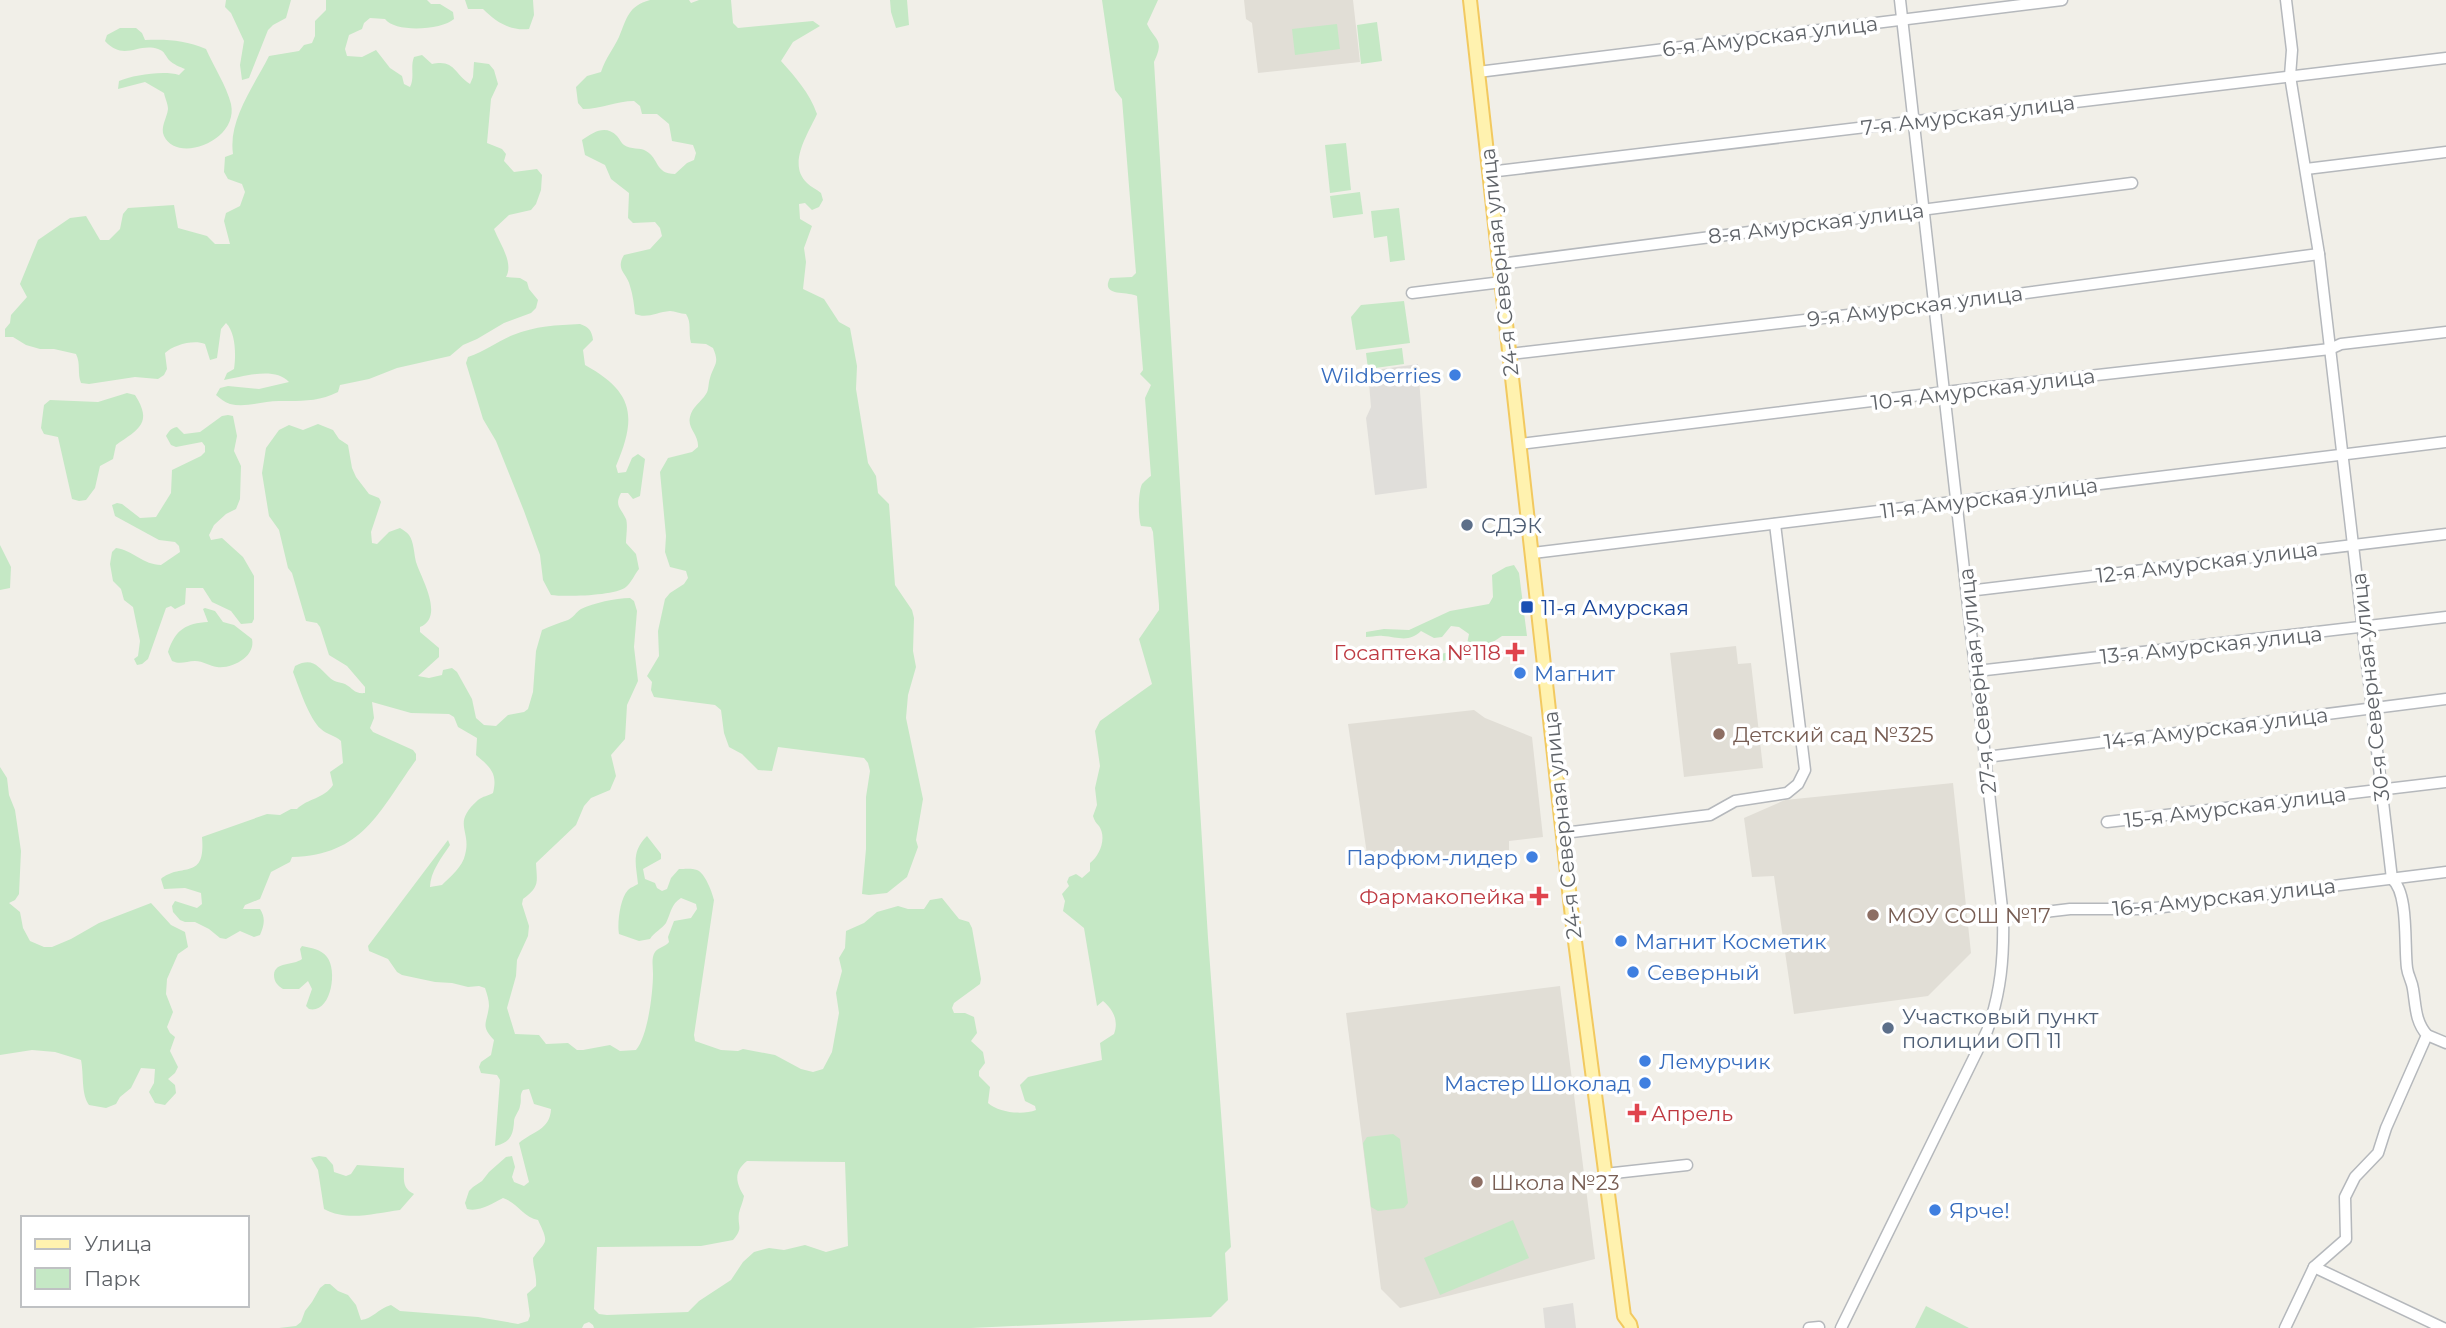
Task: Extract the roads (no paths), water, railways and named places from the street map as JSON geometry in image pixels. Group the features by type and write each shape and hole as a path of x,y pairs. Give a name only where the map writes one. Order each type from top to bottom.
{"main road":[{"name":"24-я Северная улица","path":"1470,0 1573,926 1621,1322 1630,1324 1631,1328"}],"street":[{"name":"27-я Северная улица","path":"1841,1328 1987,1031 2002,979 2003,917 1900,0"},
{"name":"6-я Амурская улица","path":"1478,72 2062,0"},
{"name":"30-я Северная улица","path":"2286,0 2292,50 2290,76 2319,254 2392,879 2401,890 2407,972 2413,987 2419,1025 2427,1035"},
{"name":"7-я Амурская улица","path":"1489,172 2446,58"},
{"path":"2306,169 2446,152"},
{"name":"8-я Амурская улица","path":"1500,264 2132,183"},
{"name":"9-я Амурская улица","path":"1510,354 1935,305 2319,254"},
{"path":"1412,293 1502,282"},
{"name":"10-я Амурская улица","path":"1520,444 2330,349 2341,344 2446,332"},
{"name":"11-я Амурская улица","path":"1533,553 2446,442"},
{"path":"1564,833 1710,815 1735,801 1787,793 1803,778 1805,770 1775,524"},
{"name":"12-я Амурская улица","path":"1968,591 2446,534"},
{"name":"13-я Амурская улица","path":"1977,671 2446,617"},
{"name":"14-я Амурская улица","path":"1986,757 2446,699"},
{"name":"15-я Амурская улица","path":"2107,822 2446,782"},
{"name":"16-я Амурская улица","path":"2003,917 2070,909 2147,909 2446,872"},
{"path":"2285,1328 2314,1268 2346,1239 2345,1197 2355,1177 2378,1153 2427,1035 2446,1043"},
{"path":"1605,1174 1687,1165"},
{"path":"2314,1268 2443,1328"}],"place":[{"name":"Wildberries","path":"1455,375"},
{"name":"СДЭК","path":"1467,525"},
{"name":"11-я Амурская","path":"1527,607"},
{"name":"Госаптека №118","path":"1515,652"},
{"name":"Магнит","path":"1520,673"},
{"name":"Детский сад №325","path":"1719,734"},
{"name":"Парфюм-лидер","path":"1532,857"},
{"name":"Фармакопейка","path":"1539,896"},
{"name":"МОУ СОШ №17","path":"1873,915"},
{"name":"Магнит Косметик","path":"1621,941"},
{"name":"Северный","path":"1633,972"},
{"name":"Участковый пункт полиции ОП 11","path":"1888,1028"},
{"name":"Лемурчик","path":"1645,1061"},
{"name":"Мастер Шоколад","path":"1645,1083"},
{"name":"Апрель","path":"1637,1113"},
{"name":"Школа №23","path":"1477,1182"},
{"name":"Ярче!","path":"1935,1210"}]}
